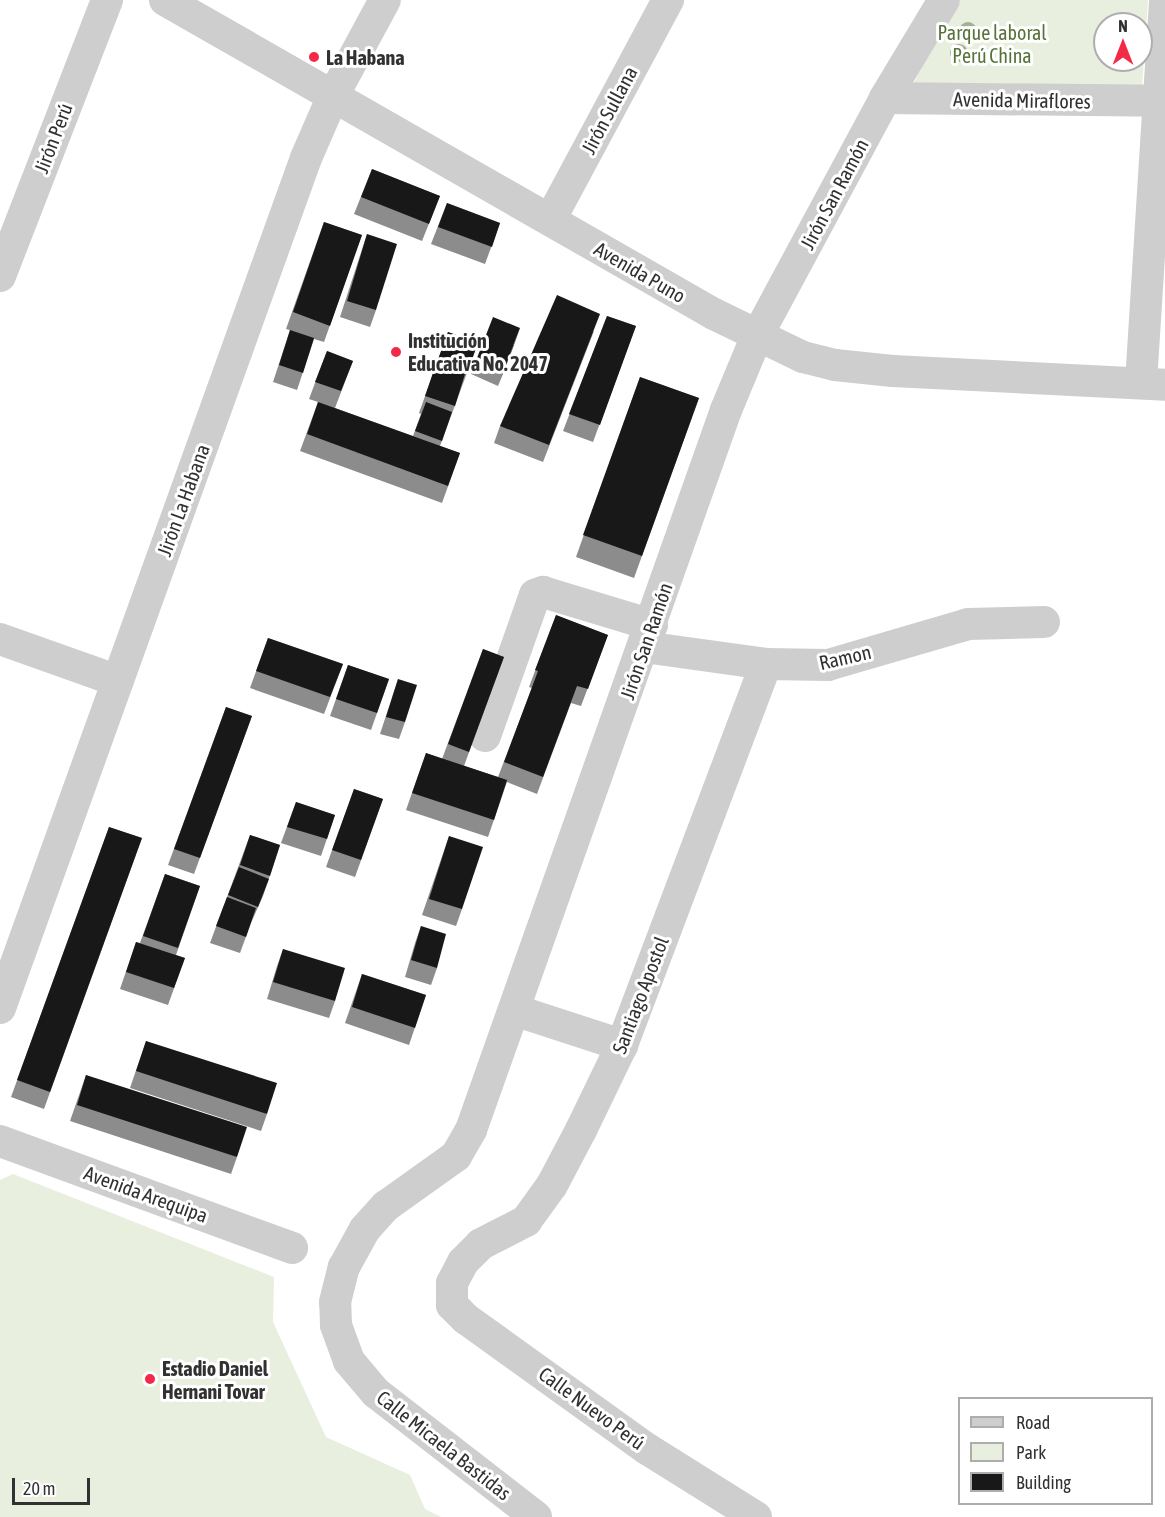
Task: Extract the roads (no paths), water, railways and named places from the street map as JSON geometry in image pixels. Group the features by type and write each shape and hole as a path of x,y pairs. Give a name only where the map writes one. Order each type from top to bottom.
{"street":[{"name":"Jirón Perú","path":"0,276 106,0"},
{"name":"Avenida Puno","path":"165,0 756,338 835,365 1149,381"},
{"name":"Jirón La Habana","path":"0,1008 306,158 333,96 385,0"},
{"name":"Jirón Sullana","path":"550,220 668,0"},
{"name":"Jirón San Ramón","path":"344,1266 366,1229 386,1206 456,1156 471,1130 648,636 726,410 756,338 885,98 944,0"},
{"path":"1149,381 1156,306 1158,101 1164,18"},
{"name":"Avenida Miraflores","path":"885,98 1158,101"},
{"path":"1149,381 1165,350"},
{"name":"Ramon","path":"484,736 535,595 543,592 648,636 766,664 828,664 968,624 1044,622"},
{"path":"0,639 118,681"},
{"name":"Santiago Apostol","path":"452,1283 463,1262 481,1244 526,1221 540,1203 622,1046 766,664"},
{"path":"514,1010 622,1046"},
{"name":"Avenida Arequipa","path":"0,1141 292,1248"},
{"name":"Calle Micaela Bastidas","path":"344,1266 335,1302 336,1325 349,1361 376,1394 536,1517"},
{"name":"Calle Nuevo Perú","path":"452,1283 452,1305 466,1319 647,1449 756,1517"}],"place":[{"name":"La Habana","path":"314,57"},
{"name":"Institución Educativa No. 2047","path":"396,352"},
{"name":"Estadio Daniel Hernani Tovar","path":"150,1379"}],"park label":[{"name":"Parque laboral Perú China","path":"992,44"}]}
